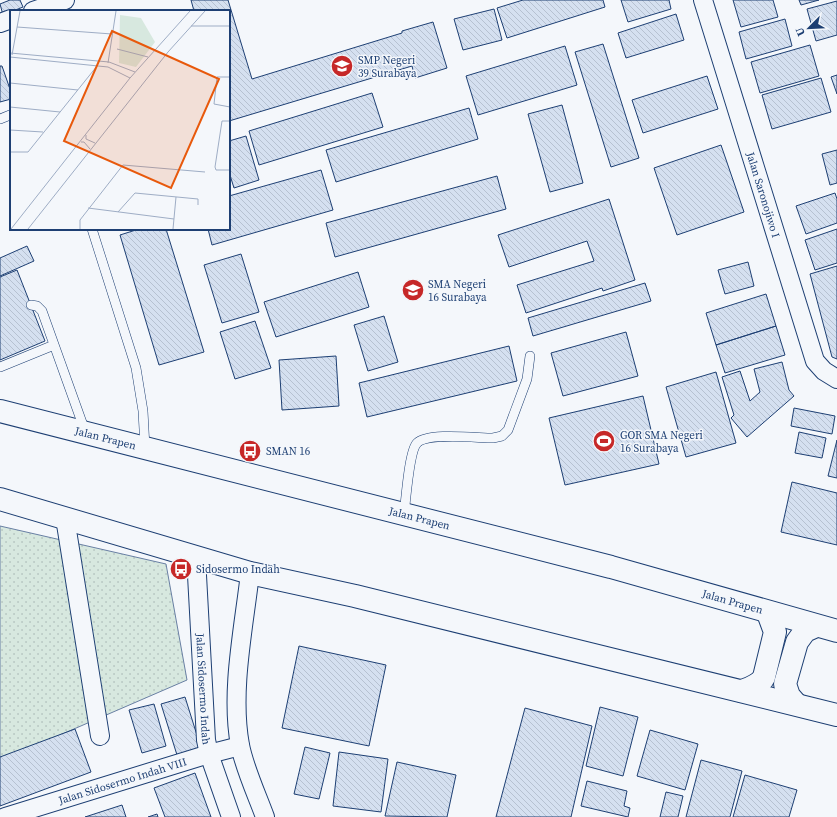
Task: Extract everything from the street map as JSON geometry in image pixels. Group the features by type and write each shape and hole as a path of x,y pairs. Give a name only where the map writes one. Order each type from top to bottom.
{"main road":[{"name":"Jalan Prapen","path":"0,410 611,567 837,631"},
{"path":"0,500 250,573 354,596 837,715"},
{"path":"742,691 755,686 762,681 764,677 775,638 774,626 768,612"},
{"path":"796,704 790,696 785,684 796,642 805,631 816,626"}],"street":[{"path":"36,10 65,0"},
{"name":"Jalan Saronojiwo I","path":"703,0 815,361 824,372 837,379"},
{"path":"0,23 10,19"},
{"path":"65,518 100,736"},
{"name":"Jalan Sidosermo Indah","path":"196,557 203,707 209,754 231,817"},
{"path":"250,573 238,676 237,722 240,746 265,817"},
{"name":"Jalan Sidosermo Indah VIII","path":"5,817 24,815 209,754 240,746"}],"lane":[{"path":"0,119 10,115"},
{"path":"92,230 136,368 143,411 145,448"},
{"path":"30,305 37,306 42,311 86,432"},
{"path":"0,368 54,345"},
{"path":"404,514 412,451 418,442 429,437 493,438 502,436 508,430 527,379 530,356"}],"shaded area":[{"path":"0,526 166,564 187,680 0,761"}],"building":[{"path":"10,0 20,0 23,7 16,10 10,10 10,12 3,15 0,4"},
{"path":"191,0 228,0 252,79 433,22 447,68 415,78 412,66 230,121 230,10 194,10"},
{"path":"523,0 603,0 605,7 507,38 497,8"},
{"path":"621,0 669,0 671,9 628,22"},
{"path":"733,0 773,0 778,17 741,27"},
{"path":"799,0 819,0 801,5"},
{"path":"837,1 837,35 816,41 807,9"},
{"path":"494,9 502,40 463,50 454,19"},
{"path":"676,14 684,40 626,58 618,33"},
{"path":"785,19 792,46 746,59 739,32"},
{"path":"603,44 639,158 611,167 575,52"},
{"path":"810,45 819,76 760,93 751,62"},
{"path":"565,46 577,85 478,115 466,76"},
{"path":"0,66 2,66 10,89 10,99 0,102"},
{"path":"837,75 837,94 831,77"},
{"path":"707,76 718,109 643,133 632,100"},
{"path":"821,78 831,112 772,129 762,95"},
{"path":"372,93 383,127 259,165 249,131"},
{"path":"562,105 583,183 550,192 528,114"},
{"path":"469,108 478,139 336,182 326,150"},
{"path":"246,136 259,180 234,188 230,175 230,141"},
{"path":"721,145 744,212 677,235 654,168"},
{"path":"837,150 837,183 830,185 822,154"},
{"path":"321,170 333,210 212,245 208,230 230,230 230,196"},
{"path":"497,176 506,209 335,257 326,223"},
{"path":"835,193 837,199 837,223 806,234 796,206"},
{"path":"609,199 635,280 603,291 602,288 526,313 517,285 594,261 587,241 509,267 498,235"},
{"path":"837,229 837,263 815,270 805,240"},
{"path":"136,230 166,230 204,352 159,365 120,235"},
{"path":"27,246 34,261 0,276 0,258"},
{"path":"241,254 259,312 222,323 204,265"},
{"path":"748,262 754,286 725,294 718,270"},
{"path":"837,266 837,359 832,357 810,274"},
{"path":"17,270 45,341 0,360 0,277"},
{"path":"358,272 369,307 276,337 264,302"},
{"path":"645,283 651,301 533,336 528,318"},
{"path":"766,294 776,326 716,345 706,313"},
{"path":"384,316 398,362 368,371 354,325"},
{"path":"255,321 271,368 235,379 220,332"},
{"path":"776,326 785,355 725,373 716,345"},
{"path":"626,332 638,376 563,396 551,353"},
{"path":"509,346 517,381 367,417 359,383"},
{"path":"336,356 339,406 282,410 279,360"},
{"path":"782,362 789,390 794,396 747,437 731,418 734,415 722,377 740,371 750,401 760,392 754,369"},
{"path":"716,372 736,443 686,457 666,387"},
{"name":"GOR SMA Negeri 16 Surabaya","path":"643,396 659,464 565,485 549,418"},
{"path":"794,408 835,416 832,434 791,426"},
{"path":"799,432 826,438 822,458 795,453"},
{"path":"837,440 837,478 828,476"},
{"path":"792,482 837,493 837,545 781,532"},
{"path":"299,646 386,665 369,746 282,728"},
{"path":"185,697 201,748 177,755 161,704"},
{"path":"154,704 166,746 142,753 129,710"},
{"path":"600,707 638,717 623,776 586,766"},
{"path":"525,708 592,726 571,817 496,817"},
{"path":"75,729 91,772 0,806 0,757"},
{"path":"650,730 698,744 685,790 637,776"},
{"path":"305,747 330,753 319,799 294,794"},
{"path":"339,752 388,759 381,812 333,806"},
{"path":"701,760 742,771 730,817 686,817"},
{"path":"397,762 456,775 447,817 385,816"},
{"path":"195,773 211,817 165,817 154,788"},
{"path":"745,775 797,790 789,817 733,817"},
{"path":"587,781 627,791 624,806 630,808 628,817 581,806"},
{"path":"666,792 683,796 678,817 660,817"},
{"path":"122,805 126,817 85,817"},
{"path":"157,814 158,817 148,817"}],"place":[{"name":"SMP Negeri 39 Surabaya","path":"342,66"},
{"name":"SMA Negeri 16 Surabaya","path":"413,290"},
{"name":"GOR SMA Negeri 16 Surabaya","path":"604,441"},
{"name":"SMAN 16","path":"250,451"},
{"name":"Sidosermo Indah","path":"181,569"}]}
